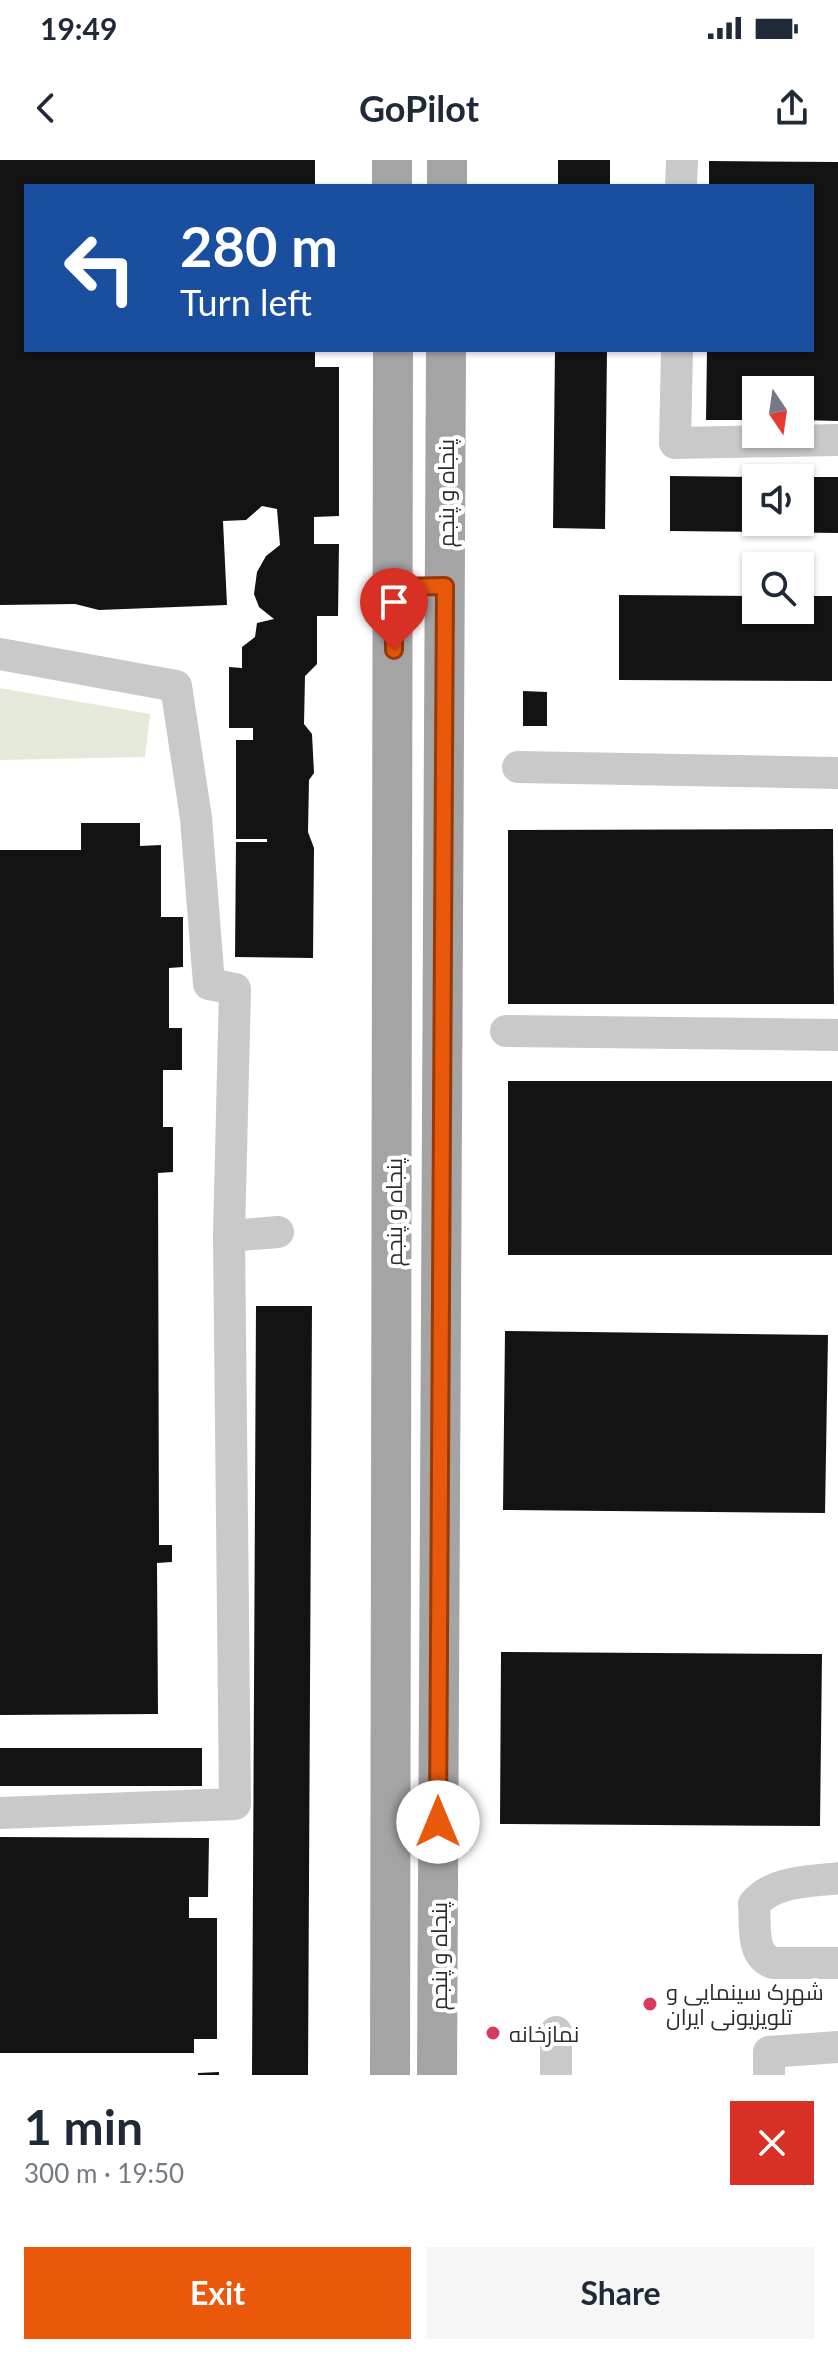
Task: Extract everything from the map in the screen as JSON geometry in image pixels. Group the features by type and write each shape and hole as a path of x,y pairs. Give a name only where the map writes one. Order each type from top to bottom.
{"main road":[{"path":"392,160 392,184"},
{"path":"447,160 447,184"},
{"name":"پنجاه و پنجم","path":"390,2075 393,352"},
{"name":"پنجاه و پنجم","path":"437,2075 446,352"},
{"path":"394,587 445,586"}],"lane":[{"path":"681,184 682,160"},
{"path":"677,352 675,443 838,440"},
{"path":"0,654 176,686 196,818 209,984 235,989 229,1236 235,1804 0,1813"},
{"path":"518,767 838,773"},
{"path":"506,1031 838,1035"},
{"path":"229,1236 278,1232"},
{"path":"838,1878 774,1887 762,1894 754,1904 757,1951 763,1960 773,1963 838,1963"},
{"path":"556,2032 556,2075"},
{"path":"769,2075 769,2052 838,2047"}],"shaded area":[{"path":"0,688 150,714 145,757 0,760"}],"building":[{"path":"0,160 315,160 315,184 24,184 24,352 315,352 315,367 339,367 339,516 314,517 314,544 339,544 338,616 317,616 317,664 305,676 304,724 312,734 314,773 309,780 308,832 314,848 313,958 235,957 236,842 267,842 267,839 236,839 236,740 253,740 253,728 229,728 229,667 242,668 242,647 255,637 257,623 274,619 259,607 254,594 257,572 266,556 280,545 277,509 262,506 246,520 223,521 227,605 99,610 75,604 0,605"},
{"path":"558,160 610,160 610,184 558,184"},
{"path":"709,161 838,162 838,421 814,420 814,376 742,376 742,420 706,420 707,352 814,352 814,184 709,184"},
{"path":"555,352 607,352 605,529 553,528"},
{"path":"670,476 742,477 742,532 670,531"},
{"path":"814,477 838,477 838,533 814,533"},
{"path":"619,595 742,596 742,624 814,624 814,596 832,596 832,681 619,680"},
{"path":"523,691 547,692 547,726 523,726"},
{"path":"81,823 140,823 140,846 161,845 161,917 183,917 183,967 169,968 169,1028 182,1028 182,1070 163,1070 163,1127 173,1127 173,1172 158,1173 159,1545 172,1545 172,1562 157,1563 158,1714 0,1715 0,850 81,850"},
{"path":"833,829 834,1004 508,1004 508,830"},
{"path":"508,1081 832,1081 832,1255 508,1255"},
{"path":"256,1306 312,1306 308,2075 252,2075"},
{"path":"505,1331 828,1335 825,1513 503,1510"},
{"path":"501,1652 822,1654 820,1826 500,1824"},
{"path":"0,1748 202,1748 202,1786 0,1786"},
{"path":"0,1837 209,1838 208,1897 189,1897 189,1918 217,1918 217,2039 194,2039 194,2053 0,2053"},
{"path":"219,2072 219,2075 198,2075 198,2073"}],"place":[{"name":"شهرک سینمایی و تلویزیونی ایران","path":"650,2004"},
{"name":"نمازخانه","path":"493,2033"}],"route":[{"path":"394,650 394,587 445,586 438,1822"}]}
